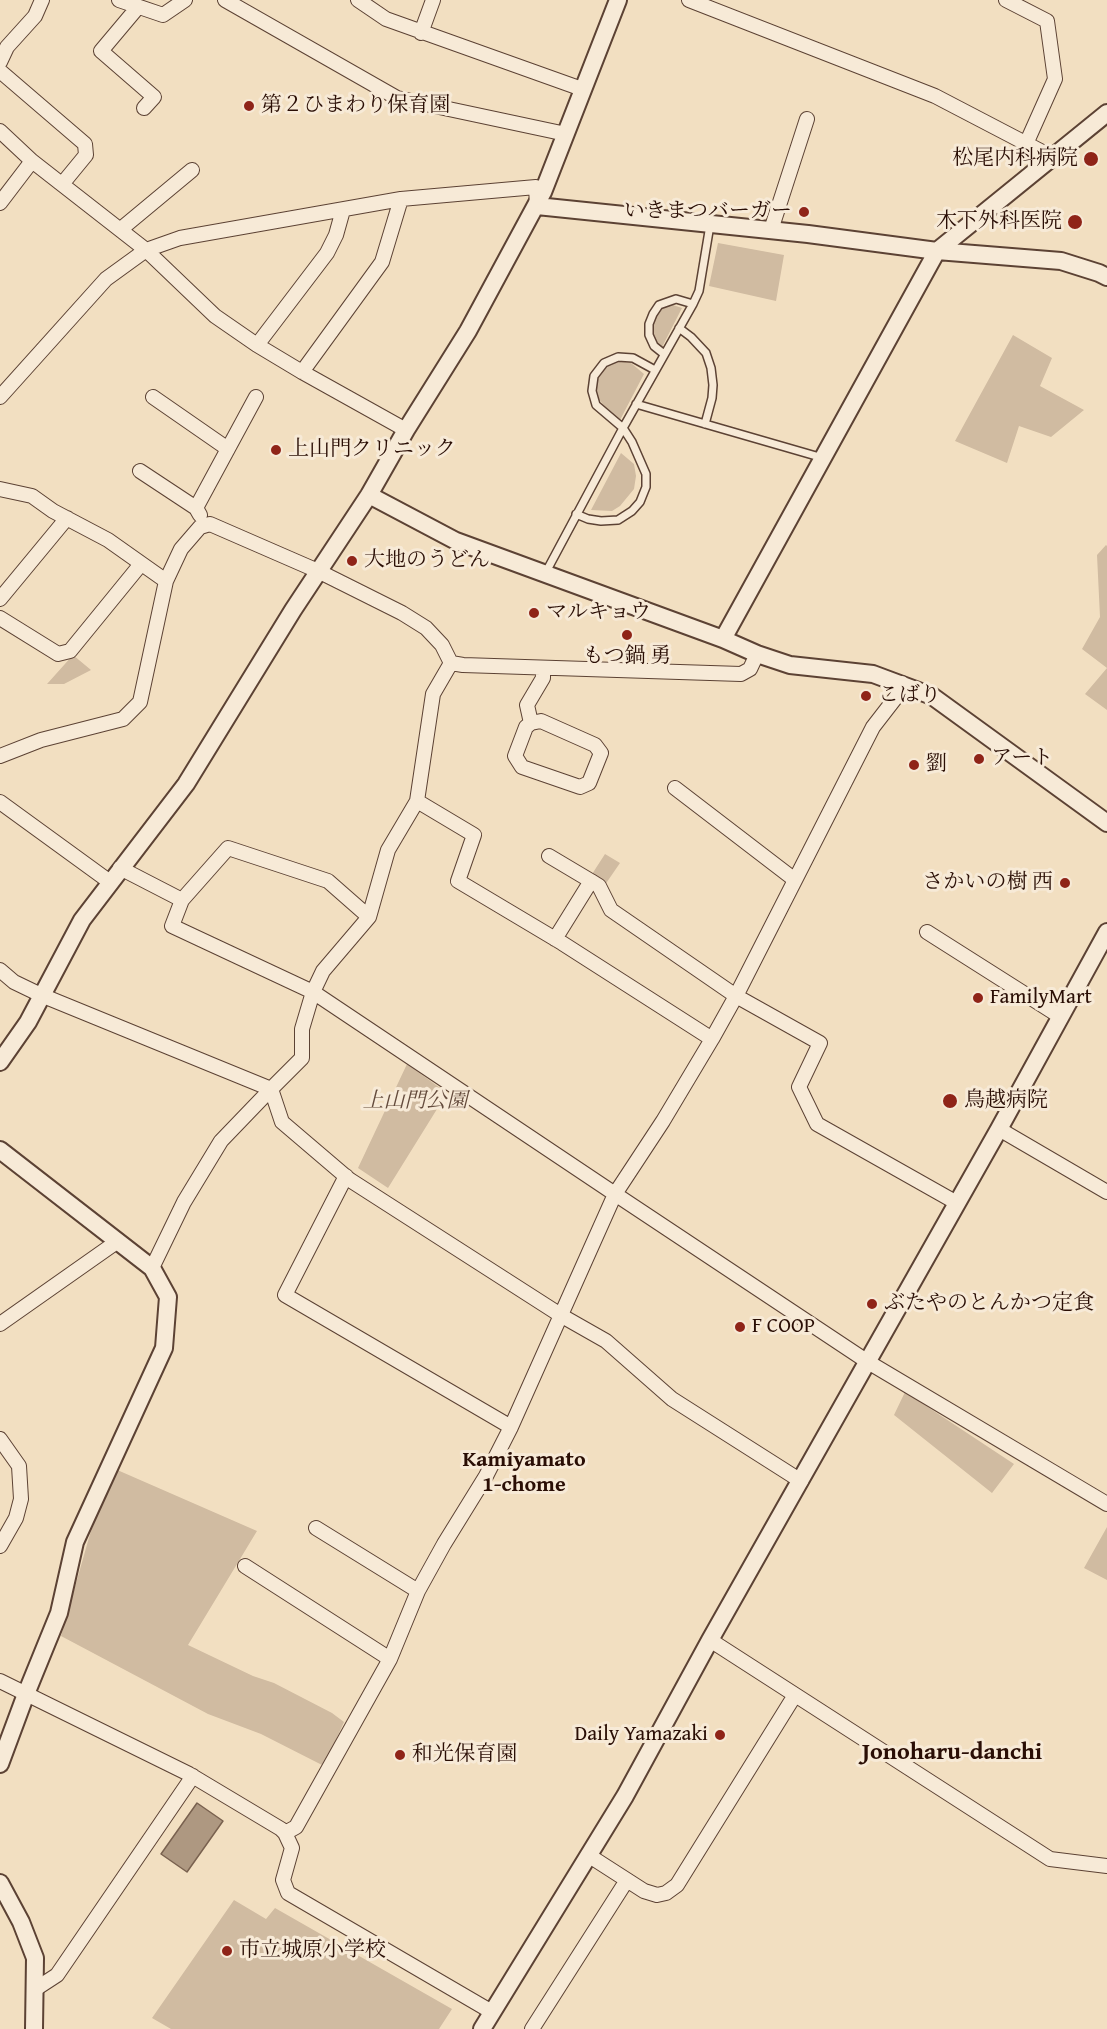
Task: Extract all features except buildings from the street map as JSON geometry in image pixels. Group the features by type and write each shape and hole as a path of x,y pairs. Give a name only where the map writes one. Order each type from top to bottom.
{"street":[{"path":"0,62 7,47 35,16 42,0"},
{"path":"119,0 163,15 185,0"},
{"path":"225,0 397,98 566,134"},
{"path":"358,0 386,19 421,33 582,89"},
{"path":"421,33 433,0"},
{"path":"0,1062 28,1023 82,920 186,784 318,571 369,495 406,430 468,331 537,206 618,0"},
{"path":"689,0 935,96 1052,157"},
{"path":"1006,0 1047,21 1055,79 1026,144"},
{"path":"138,7 101,51 158,92 144,108"},
{"path":"0,71 85,144 86,155 63,183"},
{"path":"723,639 937,251 1107,113"},
{"path":"771,230 807,119"},
{"path":"0,131 32,161 146,250 215,316 302,372 406,430"},
{"path":"0,203 32,161"},
{"path":"121,230 192,170"},
{"path":"0,397 106,279 146,250 180,238 401,200 536,187 537,206"},
{"path":"302,372 382,262 401,200"},
{"path":"537,206 771,230 937,251 1062,261 1107,277"},
{"path":"257,345 327,253 336,235 343,210"},
{"path":"153,397 228,449"},
{"path":"196,508 256,397"},
{"path":"140,471 196,508 205,525"},
{"path":"0,489 32,496 108,540 166,581"},
{"path":"369,495 456,541 723,639 757,654 790,664 873,674 932,696 1107,823"},
{"path":"0,599 67,518"},
{"path":"0,756 41,740 123,719 140,702 166,581 181,549 200,527 205,525 210,524 318,571 402,613 426,628 442,645 451,663"},
{"path":"0,618 58,654 70,651 141,564"},
{"path":"451,663 741,674 750,669 757,654"},
{"path":"152,1268 184,1202 221,1141 302,1058 302,1029 313,992 323,971 369,917 388,850 417,801 433,694 451,663"},
{"path":"531,723 527,705 543,678 543,668"},
{"path":"285,1833 296,1827 390,1659 417,1591 486,1476 511,1427 615,1194 712,1039 873,727 897,696 902,683"},
{"path":"541,721 595,745 601,753 589,783 580,787 522,766 515,756 526,727 531,723 541,721"},
{"path":"675,788 795,880"},
{"path":"417,801 474,835 458,881 555,939 712,1039"},
{"path":"0,802 115,875 182,900"},
{"path":"369,917 328,881 228,848 182,900 172,926 313,992 868,1362 1107,1504"},
{"path":"549,856 599,886 611,910 736,996 820,1043 799,1087 818,1124 957,1203"},
{"path":"555,939 591,881"},
{"path":"927,932 1060,1017"},
{"path":"482,2029 625,1796 1107,932"},
{"path":"0,970 14,982 41,996 271,1089 282,1122 346,1176 561,1316 606,1341 672,1400 801,1481"},
{"path":"999,1129 1107,1192"},
{"path":"0,1150 152,1268 168,1297 164,1348 75,1542 59,1613 1,1757"},
{"path":"346,1176 285,1295 511,1427"},
{"path":"0,1324 118,1241"},
{"path":"0,1439 20,1466 21,1499 16,1518 0,1546"},
{"path":"316,1528 417,1591"},
{"path":"245,1566 390,1659"},
{"path":"710,1640 1050,1859 1107,1866"},
{"path":"0,1681 193,1776 285,1833 292,1848 283,1880 288,1893 492,2012"},
{"path":"588,1855 644,1891 657,1896 677,1886 795,1695"},
{"path":"34,1990 57,1975 193,1776"},
{"path":"532,2029 627,1880"},
{"path":"0,1883 21,1922 35,1958 34,2029"}],"lane":[{"path":"545,575 636,404 693,304 699,291 710,225"},
{"path":"664,354 654,346 649,335 649,324 653,314 659,305 676,299 693,304"},
{"path":"679,328 706,353 711,368 712,398 705,424"},
{"path":"576,514 601,521 618,520 632,511 640,502 646,487 646,474 632,442 623,428 596,405 592,391 594,375 604,363 618,357 633,358 655,370"},
{"path":"636,404 823,458"}],"green space":[{"path":"718,243 784,255 776,301 709,286"},
{"path":"673,305 682,308 660,351 655,342 652,325 656,309"},
{"path":"1013,335 1052,358 1040,386 1084,410 1051,437 1019,426 1007,463 955,441"},
{"path":"616,361 631,363 644,374 620,420 598,398 596,387 599,376 606,366"},
{"path":"621,453 634,464 636,476 634,489 620,506 612,511 591,510"},
{"path":"1106,545 1107,668 1082,649 1100,617 1097,555"},
{"path":"73,655 91,670 64,684 47,684"},
{"path":"1107,668 1107,710 1085,694"},
{"path":"605,854 620,863 598,895 585,885"},
{"name":"上山門公園","path":"407,1064 447,1093 388,1188 358,1168"},
{"path":"905,1392 1014,1464 992,1493 894,1415"},
{"path":"115,1469 257,1531 188,1645 253,1676 274,1683 332,1713 344,1722 324,1766 261,1734 208,1714 61,1636 90,1534"},
{"path":"1107,1527 1107,1580 1084,1568"},
{"path":"234,1900 266,1919 275,1908 452,2009 439,2029 171,2029 152,2018"}],"shaded area":[{"path":"197,1803 223,1821 187,1872 161,1854"}],"place":[{"name":"第２ひまわり保育園","path":"249,106"},
{"name":"松尾内科病院","path":"1091,159"},
{"name":"いきまつバーガー","path":"804,212"},
{"name":"木下外科医院","path":"1075,222"},
{"name":"上山門クリニック","path":"276,450"},
{"name":"大地のうどん","path":"352,561"},
{"name":"マルキョウ","path":"534,613"},
{"name":"もつ鍋 勇","path":"627,635"},
{"name":"こばり","path":"866,696"},
{"name":"アート","path":"979,759"},
{"name":"劉","path":"914,765"},
{"name":"さかいの樹 西","path":"1065,883"},
{"name":"FamilyMart","path":"978,998"},
{"name":"鳥越病院","path":"950,1101"},
{"name":"ぶたやのとんかつ定食","path":"872,1304"},
{"name":"F COOP","path":"740,1327"},
{"name":"Daily Yamazaki","path":"720,1735"},
{"name":"和光保育園","path":"400,1755"},
{"name":"市立城原小学校","path":"227,1951"}],"district":[{"name":"Kamiyamato 1-chome","path":"524,1472"},
{"name":"Jonoharu-danchi","path":"952,1753"}]}
